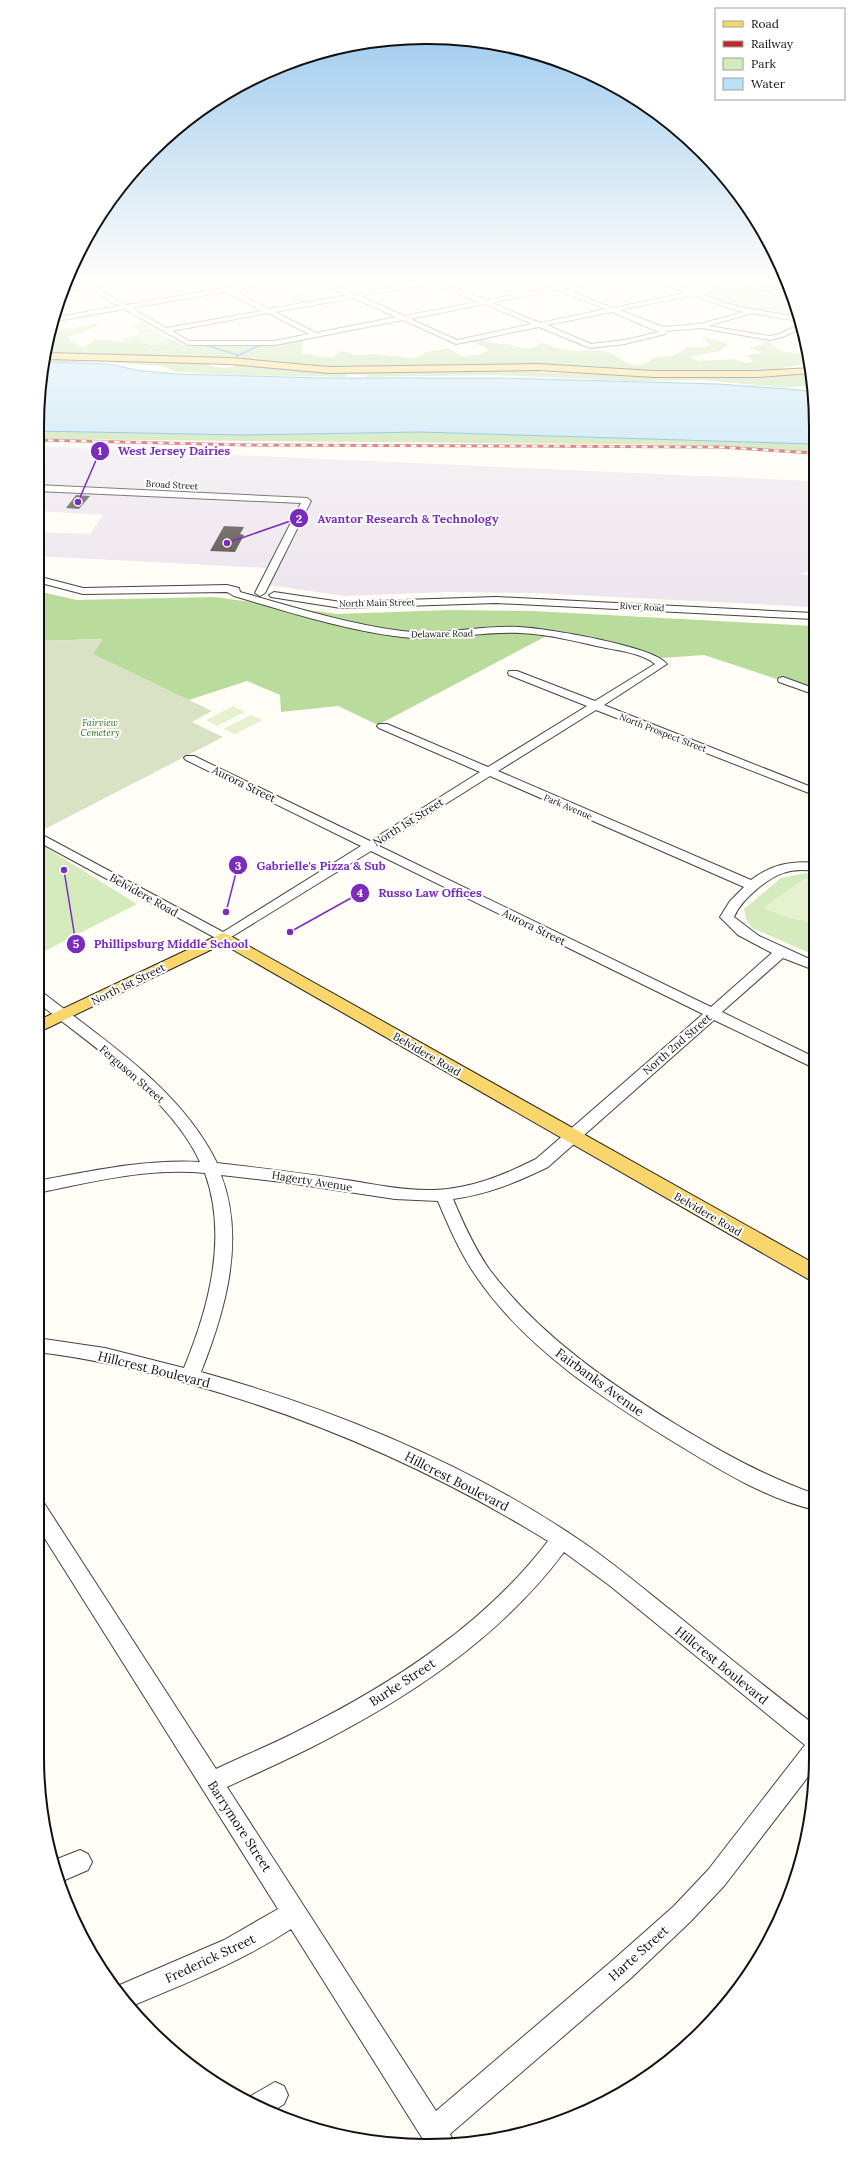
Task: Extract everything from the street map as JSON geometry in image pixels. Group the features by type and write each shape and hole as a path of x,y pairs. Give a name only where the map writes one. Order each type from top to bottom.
{"main road":[{"name":"North 1st Street","path":"44,1024 223,938"},
{"name":"Belvidere Road","path":"223,938 809,1271"}],"street":[{"name":"Broad Street","path":"44,488 307,501 260,593"},
{"path":"44,581 73,589 90,591 227,588"},
{"name":"North Main Street","path":"227,588 341,605 471,601"},
{"name":"Delaware Road","path":"227,588 237,594 306,614 400,634 441,636 506,630 529,631 629,650 660,660"},
{"name":"River Road","path":"471,601 541,602 809,616"},
{"name":"North 1st Street","path":"223,938 660,666 662,664 660,660"},
{"name":"North Prospect Street","path":"512,673 809,790"},
{"path":"783,680 809,689"},
{"name":"Park Avenue","path":"383,726 488,773 753,886"},
{"name":"Aurora Street","path":"190,758 809,1061"},
{"name":"Belvidere Road","path":"44,840 223,938"},
{"path":"809,867 800,866 778,869 753,886 733,904 728,917 730,922 745,934 809,964"},
{"name":"North 2nd Street","path":"572,1136 782,952"},
{"name":"Ferguson Street","path":"44,1001 156,1092 195,1139 215,1179 220,1202 223,1258 216,1300 201,1351 190,1376"},
{"name":"Hagerty Avenue","path":"44,1186 120,1170 170,1167 210,1168 282,1176 395,1194 443,1195 481,1189 517,1176 542,1163 572,1136"},
{"name":"Fairbanks Avenue","path":"443,1195 459,1236 491,1284 514,1311 572,1364 630,1406 721,1461 781,1490 809,1500"},
{"name":"Hillcrest Boulevard","path":"44,1346 125,1359 236,1389 323,1420 410,1456 489,1496 562,1539 639,1597 809,1734"},
{"name":"Barrymore Street","path":"44,1520 438,2138"},
{"name":"Burke Street","path":"212,1783 319,1732 371,1703 428,1666 473,1633 521,1589 562,1539"},
{"name":"Harte Street","path":"438,2138 682,1914 721,1872 809,1758"},
{"path":"61,1870 80,1862"},
{"name":"Frederick Street","path":"128,1995 229,1951 273,1928 295,1912"}],"shaded area":[{"path":"44,446 809,481 809,571 800,574 809,575 809,607 535,593 448,592 344,596 261,584 267,568 44,556 44,532 90,534 103,515 44,511"}],"green space":[{"path":"712,381 806,381 807,388 803,386 786,388"},
{"path":"44,431 243,435 420,432 809,444 809,453 709,445 44,439"},
{"path":"44,593 77,600 215,597 337,614 451,610 533,611 809,626 809,690 704,655 662,658 550,634 378,725 338,706 281,712 280,695 247,681 189,700 92,654 102,639 44,641"},
{"name":"Fairview Cemetery","path":"103,639 93,654 212,711 192,722 223,737 44,829 44,641"},
{"path":"233,706 245,712 217,726 206,720"},
{"path":"251,715 263,720 235,734 223,729"},
{"path":"44,846 137,904 44,951"},
{"path":"806,873 809,874 809,953 752,928 746,919 744,909 781,878"},
{"path":"805,878 809,880 809,922 789,918 763,908"}],"water":[{"path":"47,381 603,381 718,384 807,391 809,426 809,444 420,432 243,435 44,431"}],"building":[{"path":"76,495 90,496 79,509 66,508"},
{"path":"224,526 244,527 240,534 244,535 235,552 210,551"}],"railway":[{"path":"44,440 249,445 720,447 809,453"}],"place":[{"name":"West Jersey Dairies","path":"78,502"},
{"name":"Avantor Research & Technology","path":"227,543"},
{"name":"Phillipsburg Middle School","path":"64,870"},
{"name":"Gabrielle's Pizza & Sub","path":"226,912"},
{"name":"Russo Law Offices","path":"290,932"}]}
